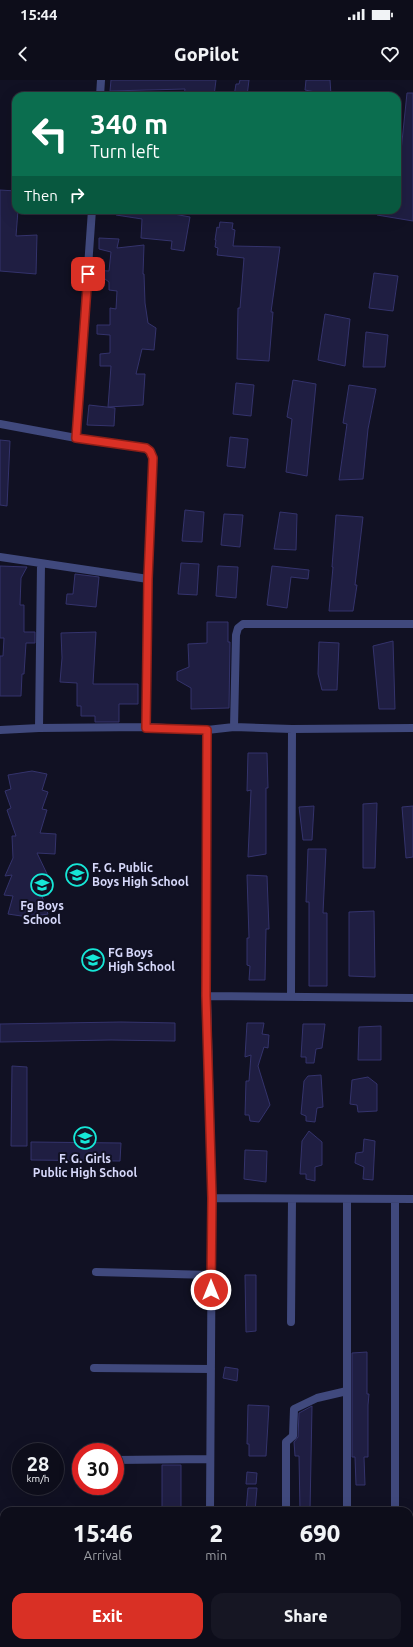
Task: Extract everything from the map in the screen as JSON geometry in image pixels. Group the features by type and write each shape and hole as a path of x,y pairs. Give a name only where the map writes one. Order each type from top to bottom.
{"street":[{"path":"100,92 101,80"},
{"path":"76,438 92,214"},
{"path":"0,424 76,438 146,448 150,451 153,458 148,579 146,728"},
{"path":"0,557 148,579"},
{"path":"39,728 40,564"},
{"path":"234,727 236,635 238,628 243,624 413,624"},
{"path":"0,730 39,728 146,728 207,730 234,727 292,729 413,728"},
{"path":"291,997 292,729"},
{"path":"207,730 206,996 212,1198 210,1507"},
{"path":"206,996 413,998"},
{"path":"212,1198 413,1200"},
{"path":"291,1322 292,1199"},
{"path":"347,1199 347,1507"},
{"path":"394,1507 395,1199"},
{"path":"96,1272 212,1275"},
{"path":"94,1368 211,1369"},
{"path":"286,1507 286,1442 293,1436 294,1409 317,1398 347,1391"},
{"path":"124,1460 210,1459"}],"building":[{"path":"111,80 216,80 214,92 185,92 185,89 110,91"},
{"path":"240,80 249,80 248,92 235,92 236,84 239,84"},
{"path":"306,80 330,80 331,92 305,90"},
{"path":"407,93 413,93 413,221 377,215 401,214 401,151"},
{"path":"0,190 12,191 12,214 18,214 16,236 37,235 36,274 0,271"},
{"path":"174,214 190,217 184,251 171,249 172,241 141,238 142,219 116,215"},
{"path":"220,222 233,223 232,229 235,230 233,246 280,247 271,312 273,312 269,361 237,359 238,308 240,308 244,258 217,255 218,248 215,247 215,240 217,227 219,228"},
{"path":"99,238 119,239 117,248 144,245 143,274 145,303 148,323 156,328 154,350 142,349 136,374 145,374 143,405 108,407 111,366 100,366 100,354 110,353 110,335 97,334 97,325 110,325 110,308 116,309 117,291 109,290 109,282 93,270 109,271 111,252 99,249"},
{"path":"374,273 398,276 393,311 369,308"},
{"path":"325,314 350,319 345,366 318,360"},
{"path":"366,332 388,335 385,367 363,367"},
{"path":"293,380 316,384 307,476 286,472 292,419 287,417"},
{"path":"236,383 254,385 251,416 233,414"},
{"path":"349,385 376,389 368,429 363,479 339,480 347,424 343,423"},
{"path":"89,405 115,408 114,426 87,425"},
{"path":"230,437 248,439 245,468 227,466"},
{"path":"0,440 10,441 7,506 0,505"},
{"path":"185,510 204,512 202,542 182,541"},
{"path":"280,512 297,514 296,550 274,549"},
{"path":"224,514 243,515 240,547 221,545"},
{"path":"336,515 363,517 355,585 357,585 353,611 329,611"},
{"path":"181,563 199,564 197,595 178,594"},
{"path":"0,566 27,567 21,578 20,605 24,605 24,632 35,632 35,643 26,643 21,696 0,696 0,656 3,656 4,638 0,638"},
{"path":"218,566 238,567 236,598 216,596"},
{"path":"272,566 309,570 308,579 291,577 287,608 267,605"},
{"path":"75,574 99,577 96,607 66,604 67,594 73,594"},
{"path":"207,622 228,622 228,642 230,642 229,708 191,709 191,688 177,680 177,672 189,667 188,644 207,643"},
{"path":"96,632 93,684 138,684 138,704 119,704 119,722 95,722 95,716 81,716 81,706 77,706 77,683 60,682 62,658 61,633"},
{"path":"393,641 395,709 379,709 373,646"},
{"path":"319,642 339,643 337,690 322,690 318,674"},
{"path":"248,753 267,753 268,788 266,788 266,854 248,857 251,790 247,791"},
{"path":"32,771 47,774 42,790 48,792 42,809 47,810 40,833 56,834 55,854 37,853 48,876 43,876 49,895 42,896 48,914 28,917 8,914 13,896 4,895 12,875 5,876 13,858 12,836 16,836 7,810 11,808 5,791 11,789 8,775"},
{"path":"377,803 375,868 363,868 363,804"},
{"path":"314,806 312,840 303,840 299,807"},
{"path":"413,806 413,857 406,858 402,807"},
{"path":"308,849 326,849 323,913 327,913 327,986 309,986 309,902 306,902"},
{"path":"247,875 267,876 269,929 266,929 265,980 249,980 250,966 247,965 247,938 249,938"},
{"path":"374,911 375,977 349,976 349,912"},
{"path":"121,1022 175,1023 175,1041 111,1040 0,1042 0,1024"},
{"path":"247,1023 264,1023 262,1034 269,1035 268,1048 264,1047 258,1066 270,1105 259,1122 250,1121 249,1115 245,1115 246,1081 249,1081 251,1055 245,1057"},
{"path":"303,1024 325,1024 322,1048 316,1049 314,1063 306,1063 306,1057 301,1057"},
{"path":"381,1026 381,1060 358,1060 359,1027"},
{"path":"12,1066 27,1067 27,1146 11,1146"},
{"path":"321,1075 323,1107 317,1108 315,1122 306,1121 306,1116 301,1114 304,1081 308,1076"},
{"path":"368,1077 377,1084 377,1111 358,1112 357,1105 350,1104 352,1080"},
{"path":"309,1131 322,1142 322,1165 315,1167 315,1181 306,1179 306,1174 300,1174 302,1141"},
{"path":"364,1139 375,1141 373,1180 363,1179 364,1167 355,1163 356,1153 363,1152"},
{"path":"31,1142 121,1143 120,1161 31,1160"},
{"path":"245,1150 267,1151 266,1182 244,1179"},
{"path":"245,1275 256,1275 256,1331 246,1332"},
{"path":"367,1352 367,1394 369,1394 368,1457 364,1457 365,1485 356,1485 355,1457 352,1457 352,1353"},
{"path":"225,1367 238,1369 237,1381 223,1378"},
{"path":"248,1405 269,1406 266,1456 249,1456 249,1444 247,1444"},
{"path":"312,1406 310,1507 300,1507 299,1456 295,1456 294,1442 298,1437 299,1413"},
{"path":"162,1465 181,1465 181,1507 162,1507"},
{"path":"247,1472 257,1473 256,1484 246,1484"},
{"path":"248,1488 257,1488 255,1507 246,1507"}],"place":[{"name":"F. G. Public Boys High School","path":"77,875"},
{"name":"Fg Boys School","path":"42,885"},
{"name":"FG Boys High School","path":"93,960"},
{"name":"F. G. Girls Public High School","path":"85,1138"}],"route":[{"path":"88,274 76,438 146,448 150,451 153,458 148,579 146,728 207,730 206,996 212,1198 211,1290"}]}
